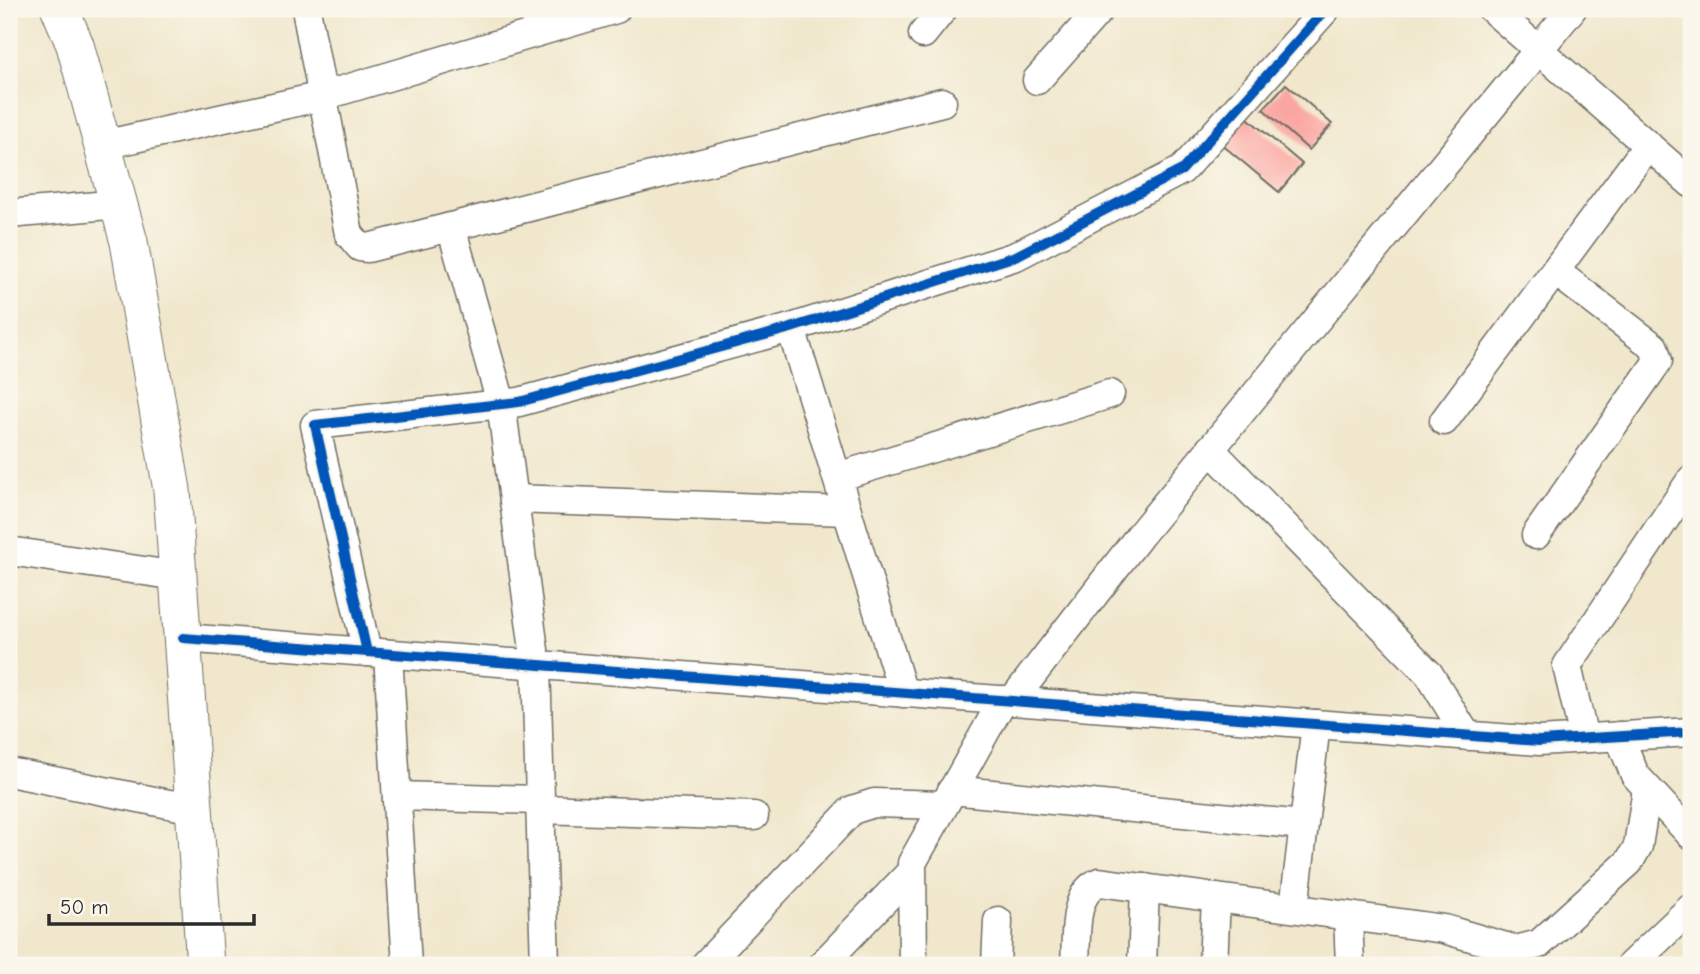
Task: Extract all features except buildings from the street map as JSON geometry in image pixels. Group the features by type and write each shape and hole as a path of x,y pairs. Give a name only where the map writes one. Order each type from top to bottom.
{"street":[{"path":"60,9 75,45 129,242 172,490 205,965"},
{"path":"306,9 349,234 360,247 368,248 942,102"},
{"path":"103,145 323,96 616,9"},
{"path":"923,34 943,9"},
{"path":"1037,80 1100,9"},
{"path":"407,965 397,796 378,653 315,425 519,402 791,328 1016,256 1182,170 1326,9"},
{"path":"1492,9 1691,183"},
{"path":"913,965 910,873 915,854 1008,701 1210,449 1572,9"},
{"path":"1444,421 1648,145"},
{"path":"9,214 119,204"},
{"path":"451,227 501,403 536,665 545,965"},
{"path":"1536,534 1658,360 1654,346 1555,271"},
{"path":"791,328 903,693"},
{"path":"837,477 1110,394"},
{"path":"1210,449 1429,674 1467,736"},
{"path":"1584,738 1567,666 1691,480"},
{"path":"514,499 847,511"},
{"path":"9,551 178,576"},
{"path":"183,638 1539,741 1691,732"},
{"path":"1294,908 1315,724"},
{"path":"1619,736 1630,766 1647,789 1691,835"},
{"path":"9,772 194,809"},
{"path":"1075,965 1081,898 1088,887 1099,882 1444,929 1516,950 1528,949 1539,944 1629,862 1638,846 1647,789"},
{"path":"397,796 754,816"},
{"path":"705,965 852,810 874,803 948,798 1303,825"},
{"path":"821,965 910,873"},
{"path":"1142,965 1145,888"},
{"path":"1213,965 1216,898"},
{"path":"1631,965 1691,908"},
{"path":"1348,916 1350,965"},
{"path":"996,965 998,920"}],"cycle path":[{"path":"367,652 315,425 519,402 791,328 1016,256 1182,170 1326,9"},
{"path":"183,638 1539,741 1691,732"}]}
